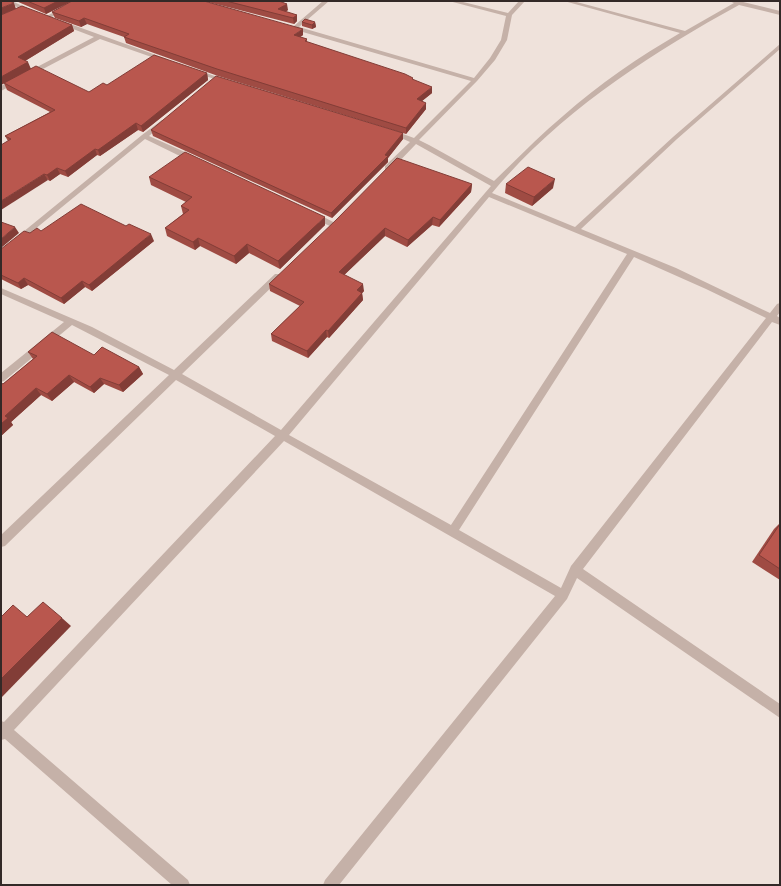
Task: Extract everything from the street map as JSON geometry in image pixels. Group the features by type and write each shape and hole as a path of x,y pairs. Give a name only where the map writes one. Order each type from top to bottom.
{"street":[{"path":"7,1 22,10 172,62"},
{"path":"46,18 79,1"},
{"path":"295,28 326,1"},
{"path":"452,1 509,16"},
{"path":"382,174 475,80 493,59 501,48 504,40 509,16 522,1"},
{"path":"567,1 683,32"},
{"path":"183,885 2,731 283,435 495,185 550,130 577,106 639,60 734,2 780,13"},
{"path":"288,26 475,80"},
{"path":"1,89 98,37"},
{"path":"576,230 676,138 780,46"},
{"path":"187,68 213,80 238,85"},
{"path":"1,254 168,117"},
{"path":"380,128 416,140 495,185"},
{"path":"144,136 202,163"},
{"path":"488,194 632,253 741,302 776,320"},
{"path":"304,210 332,224"},
{"path":"453,531 632,253"},
{"path":"1,542 282,272"},
{"path":"1,291 71,321 176,374 563,595"},
{"path":"330,885 563,595 575,570 776,320 780,306"},
{"path":"1,378 71,321"},
{"path":"575,570 780,712"}],"building":[{"path":"1,1 10,1 14,3 1,8"},
{"path":"27,1 58,1 44,8"},
{"path":"72,1 204,1 303,29 294,35 307,39 305,41 405,74 413,78 412,79 432,87 417,99 426,103 406,128 217,69 124,37 129,34 84,18 79,21 52,12"},
{"path":"226,1 279,1 287,4 278,9 297,15 293,18"},
{"path":"22,6 72,25 18,57 28,62 1,77 1,15"},
{"path":"305,19 315,22 312,25 302,22"},
{"path":"154,55 207,73 141,126 136,123 98,150 95,149 65,171 57,168 47,175 44,174 1,201 1,145 11,139 5,136 55,110 4,83 36,66 89,92 103,83 107,85"},
{"path":"216,76 403,133 385,155 388,156 331,213 151,130"},
{"path":"185,152 325,217 278,261 247,244 234,256 198,238 193,242 165,228 189,210 181,206 192,197 149,177"},
{"path":"397,158 472,184 440,220 433,217 408,240 385,228 339,272 363,284 357,290 362,293 328,331 326,330 307,351 271,334 304,302 269,284 336,220"},
{"path":"528,167 555,179 534,197 506,184"},
{"path":"81,204 126,226 129,224 151,234 89,285 82,281 61,298 24,278 18,283 1,275 1,249 24,231 30,233 37,228 41,231"},
{"path":"1,222 15,227 1,239"},
{"path":"52,332 94,355 102,347 139,367 119,385 100,378 90,387 69,375 47,394 36,388 5,416 8,418 1,424 1,383 3,384 37,356 28,352"},
{"path":"780,524 780,569 759,555"},
{"path":"43,602 62,618 1,679 1,617 13,605 27,617"}]}
